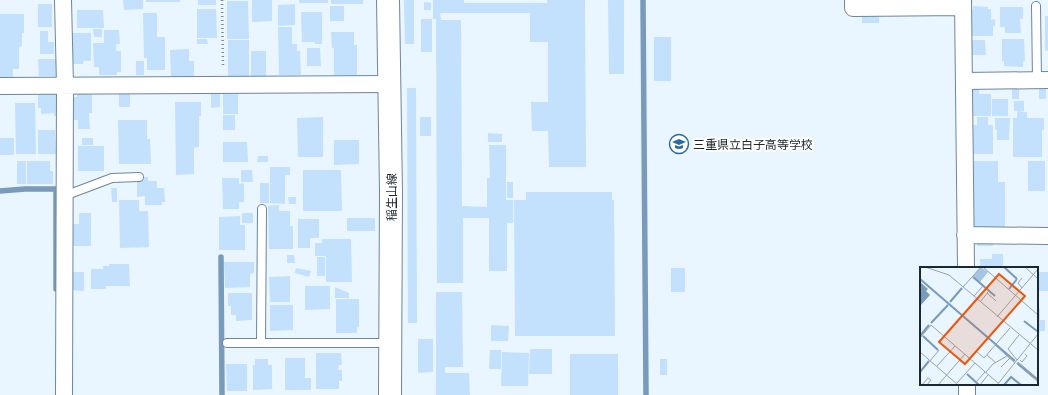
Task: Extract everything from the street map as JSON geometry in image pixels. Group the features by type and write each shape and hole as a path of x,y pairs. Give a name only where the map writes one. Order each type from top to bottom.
{"main road":[{"name":"稲生山線","path":"388,0 391,343 390,395"}],"street":[{"path":"64,0 64,395"},
{"path":"853,0 853,8 963,4 966,267"},
{"path":"965,81 1043,80"},
{"path":"0,86 389,84"},
{"path":"965,235 1048,236"}],"lane":[{"path":"1036,6 1043,80"},
{"path":"64,196 112,178 140,178"},
{"path":"261,343 262,209"},
{"path":"227,343 391,343"}],"path":[{"path":"222,0 223,85"}],"building":[{"path":"123,0 143,0 143,9 124,10"},
{"path":"146,0 180,0 180,2 146,2"},
{"path":"198,0 216,0 216,5 198,5"},
{"path":"252,0 272,0 272,21 252,22"},
{"path":"299,0 328,0 328,3 299,3"},
{"path":"331,0 363,0 363,4 331,4"},
{"path":"404,0 414,0 414,44 405,44"},
{"path":"433,0 464,0 464,3 547,3 547,0 585,0 586,167 549,167 548,131 532,131 531,102 548,102 548,42 530,42 530,13 440,13 441,20 461,20 462,206 487,207 487,178 490,178 489,145 506,145 506,200 513,200 513,223 507,223 507,271 489,271 489,218 463,218 463,283 437,283 436,19 433,19"},
{"path":"608,0 624,0 624,74 609,74"},
{"path":"227,1 248,1 249,39 227,39"},
{"path":"424,2 431,3 431,10 424,10"},
{"path":"38,4 52,4 52,27 38,27"},
{"path":"295,4 295,25 278,26 278,5"},
{"path":"330,6 344,6 344,21 330,21"},
{"path":"973,6 988,7 988,9 991,9 991,20 995,19 993,36 970,36 970,9 973,9"},
{"path":"1000,7 1023,7 1023,19 1020,19 1021,33 1005,33 1005,27 1000,27"},
{"path":"197,9 216,9 217,38 197,38"},
{"path":"77,10 103,10 104,28 77,28"},
{"path":"301,12 322,12 322,44 315,44 315,42 302,42"},
{"path":"143,13 157,13 157,37 165,37 165,70 147,70 147,58 144,58"},
{"path":"0,14 24,14 24,33 22,33 22,46 19,47 19,69 0,69"},
{"path":"862,16 879,16 879,23 862,23"},
{"path":"1045,16 1048,16 1048,51 1045,50"},
{"path":"421,19 432,19 432,52 421,52"},
{"path":"278,27 292,27 292,44 297,44 297,51 300,51 301,75 279,75"},
{"path":"93,29 102,29 102,37 94,37"},
{"path":"104,30 119,30 120,44 116,44 116,51 121,51 121,72 117,72 117,75 99,75 99,67 94,67 93,43 104,43"},
{"path":"40,31 48,31 48,42 54,42 54,54 40,54"},
{"path":"331,32 354,32 354,45 357,45 357,75 334,75 334,48 332,48"},
{"path":"71,33 91,33 91,61 83,61 83,64 71,64"},
{"path":"654,37 671,37 671,81 654,81"},
{"path":"197,39 207,39 208,44 197,44"},
{"path":"1002,39 1024,39 1025,61 1023,61 1023,67 1004,66 1004,61 1002,61"},
{"path":"228,40 249,40 249,76 228,76"},
{"path":"970,40 985,40 986,55 970,55"},
{"path":"307,48 320,48 321,66 307,66"},
{"path":"189,49 189,61 194,61 194,77 171,77 170,50"},
{"path":"251,51 266,51 266,76 251,76"},
{"path":"38,59 59,59 59,76 39,76"},
{"path":"136,61 144,61 144,75 136,75"},
{"path":"0,69 13,69 13,80 0,81"},
{"path":"1039,86 1046,86 1046,99 1039,99"},
{"path":"407,88 416,88 417,323 408,323"},
{"path":"971,89 979,89 979,94 991,94 991,116 971,116"},
{"path":"1012,89 1019,89 1019,99 1012,99"},
{"path":"211,91 220,91 220,107 211,108"},
{"path":"238,91 238,114 223,114 223,92"},
{"path":"77,92 92,92 92,113 89,113 90,129 78,129 78,120 70,120 70,97 77,97"},
{"path":"119,93 130,93 130,107 119,107"},
{"path":"38,94 58,94 59,116 54,116 54,113 41,114 41,108 38,108"},
{"path":"992,99 1008,99 1008,116 992,116"},
{"path":"1014,101 1024,101 1024,111 1014,111"},
{"path":"175,102 201,102 201,116 199,116 199,147 194,148 194,174 176,175"},
{"path":"15,103 35,103 36,154 16,154"},
{"path":"1017,111 1027,112 1027,118 1044,118 1044,130 1042,130 1042,157 1013,157 1013,118 1017,118"},
{"path":"223,115 235,115 235,130 223,130"},
{"path":"323,117 323,157 298,157 297,118"},
{"path":"420,117 431,117 431,136 420,136"},
{"path":"977,117 988,117 988,125 993,125 993,154 972,154 972,125 977,125"},
{"path":"995,118 1010,118 1009,140 997,140"},
{"path":"118,120 147,120 147,139 150,139 151,164 119,164"},
{"path":"38,130 55,130 56,154 38,154"},
{"path":"488,133 502,134 502,142 488,142"},
{"path":"0,138 14,138 14,155 0,155"},
{"path":"82,138 93,138 93,145 82,145"},
{"path":"334,140 359,140 359,164 334,165"},
{"path":"223,142 247,142 248,162 223,162"},
{"path":"78,146 104,146 104,171 78,171"},
{"path":"258,156 268,156 268,162 257,162"},
{"path":"17,161 26,161 26,184 17,184"},
{"path":"27,161 50,161 50,171 53,171 53,184 27,184"},
{"path":"974,161 998,161 998,182 1005,182 1005,227 974,227"},
{"path":"1028,161 1045,161 1045,191 1028,191"},
{"path":"270,167 290,167 290,175 285,175 285,204 270,203"},
{"path":"241,170 252,170 253,182 241,182"},
{"path":"303,170 341,170 342,211 303,211"},
{"path":"141,177 148,177 148,181 157,181 157,188 164,188 165,202 162,202 162,205 145,205 145,196 137,197 137,181 141,181"},
{"path":"222,178 239,178 239,184 244,183 244,202 239,202 239,209 223,209"},
{"path":"507,182 513,182 513,198 507,198"},
{"path":"260,183 269,183 269,203 260,203"},
{"path":"111,188 117,188 117,202 112,202"},
{"path":"526,192 612,192 612,200 614,200 615,336 515,336 514,200 526,200"},
{"path":"288,197 296,197 296,204 289,204"},
{"path":"119,200 139,200 139,211 148,211 149,247 120,248"},
{"path":"279,205 279,211 290,211 290,226 293,226 293,249 269,249 268,206"},
{"path":"79,213 91,213 91,246 72,246 72,224 79,224"},
{"path":"242,213 253,213 253,223 242,223"},
{"path":"240,216 240,225 245,225 245,250 219,250 219,217"},
{"path":"347,218 375,218 375,231 347,231"},
{"path":"298,219 319,219 319,238 310,238 310,248 298,248"},
{"path":"322,239 351,239 352,282 326,282 326,256 315,256 315,243 322,243"},
{"path":"977,239 994,239 993,246 977,246"},
{"path":"992,254 1003,254 1003,267 980,267 980,259 992,259"},
{"path":"287,255 294,255 295,263 287,263"},
{"path":"317,257 325,257 325,276 317,276"},
{"path":"224,262 254,262 254,273 250,274 250,287 225,288"},
{"path":"109,264 129,264 130,286 106,286 106,289 91,289 91,269 103,269 103,266 109,266"},
{"path":"296,268 311,271 309,277 295,273"},
{"path":"671,268 685,268 685,292 671,292"},
{"path":"70,272 84,272 84,291 71,290"},
{"path":"1038,272 1048,272 1048,291 1038,291"},
{"path":"290,276 290,302 270,302 269,277"},
{"path":"305,286 330,286 330,309 305,310"},
{"path":"335,287 349,293 349,298 335,298"},
{"path":"436,292 462,292 463,367 445,367 445,373 469,373 470,395 436,395"},
{"path":"228,293 252,293 252,320 236,321 236,315 231,315 231,306 228,306"},
{"path":"336,299 359,299 359,327 357,327 357,333 336,333"},
{"path":"270,305 293,305 293,330 270,331"},
{"path":"1038,308 1040,309 1040,320 1045,320 1045,331 1040,331 1040,333 1038,333"},
{"path":"491,325 509,326 508,341 491,341"},
{"path":"418,339 433,339 433,372 418,373"},
{"path":"530,349 552,349 552,374 529,374"},
{"path":"490,350 501,350 501,369 489,369"},
{"path":"502,352 529,353 528,386 501,386"},
{"path":"316,353 341,353 342,365 339,365 338,370 342,370 342,381 339,381 339,389 316,389"},
{"path":"570,354 618,354 618,395 570,395"},
{"path":"285,358 305,358 305,378 311,378 311,390 285,390"},
{"path":"255,359 268,359 268,365 272,365 272,389 253,390 253,365 255,365"},
{"path":"660,359 667,359 667,375 660,375"},
{"path":"226,364 247,364 247,391 227,391"}],"waterway":[{"path":"643,0 646,395"},
{"path":"0,191 56,189 56,289"},
{"path":"221,257 222,395"}],"place":[{"name":"三重県立白子高等学校","path":"679,144"}]}
